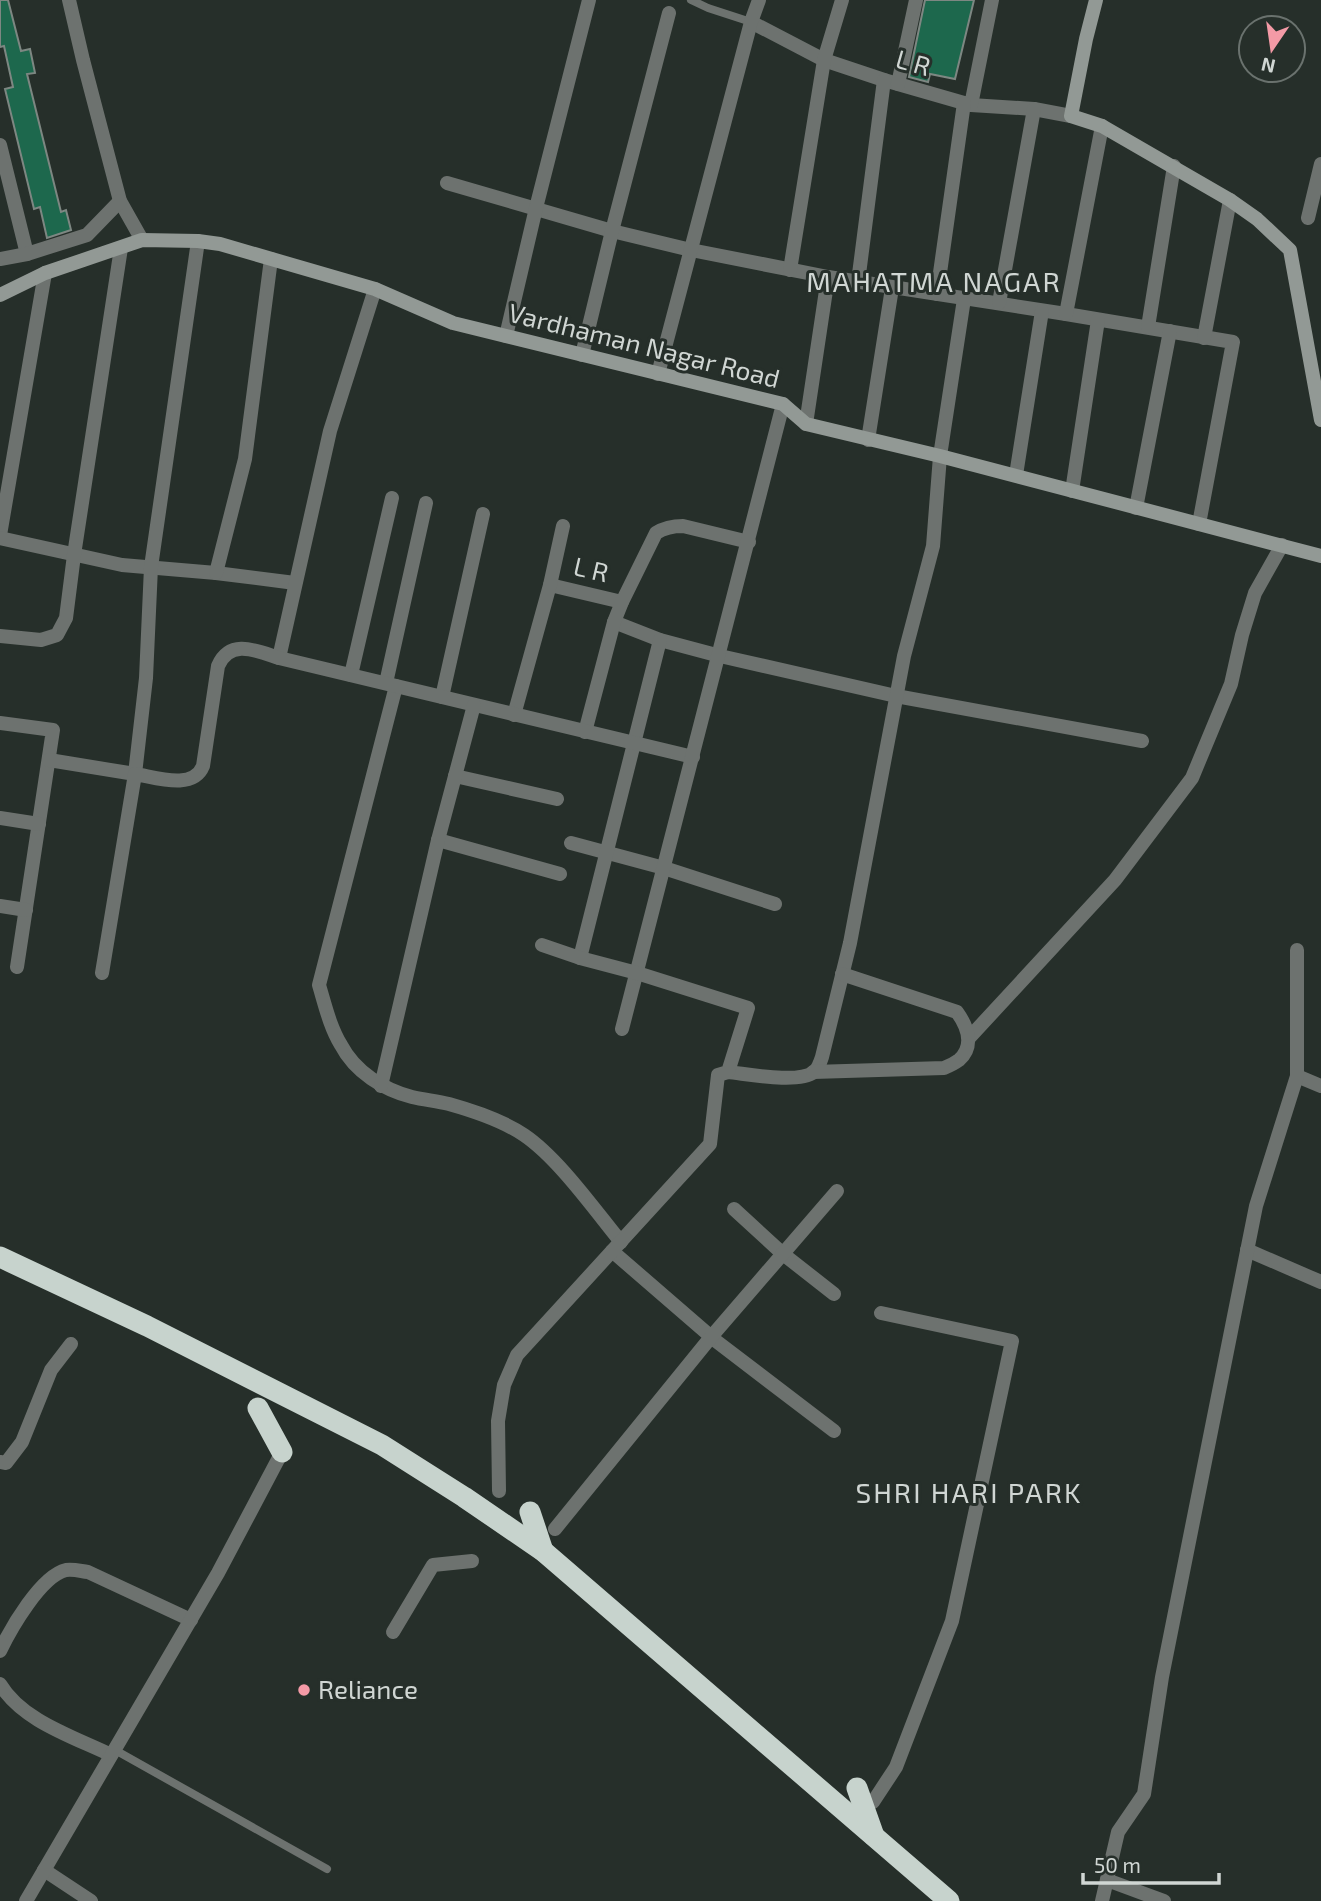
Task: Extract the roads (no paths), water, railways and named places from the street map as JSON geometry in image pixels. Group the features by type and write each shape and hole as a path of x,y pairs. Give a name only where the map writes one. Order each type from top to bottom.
{"highway":[{"path":"0,1257 159,1332 382,1445 464,1496 542,1551 949,1901"},
{"path":"258,1408 282,1452"},
{"path":"530,1512 542,1551"},
{"path":"865,1795 874,1836"}],"street":[{"path":"69,0 120,201 142,240"},
{"path":"506,336 589,0"},
{"path":"658,374 759,0"},
{"path":"790,271 824,60 842,0"},
{"path":"858,282 891,82 916,0"},
{"path":"937,294 967,104 992,0"},
{"path":"1096,0 1071,116 1102,126 1230,200 1257,219 1290,250 1321,419"},
{"path":"582,355 669,13"},
{"name":"L R","path":"751,22 824,60 891,82 967,104 1034,109 1071,116"},
{"path":"999,303 1034,109"},
{"path":"1066,314 1102,126"},
{"path":"0,145 27,254"},
{"path":"1308,218 1321,164"},
{"path":"1148,327 1174,166"},
{"path":"447,183 612,231 790,271 1233,342 1199,524"},
{"path":"1204,338 1230,200"},
{"path":"0,259 27,254 87,235 120,201"},
{"name":"Vardhaman Nagar Road","path":"0,295 45,273 142,240 220,244 375,289 453,323 783,404 806,424 1016,475 1321,556"},
{"path":"102,973 135,774 146,678 151,566 198,241"},
{"path":"0,636 41,640 57,635 66,618 121,248"},
{"path":"216,573 245,460 271,259"},
{"path":"45,273 0,537 122,565 295,583"},
{"path":"806,424 828,277"},
{"path":"868,440 892,288"},
{"path":"279,658 330,431 375,289"},
{"path":"499,1491 498,1421 504,1385 517,1355 710,1144 718,1075 728,1072 794,1078 813,1072 822,1057 850,943 904,656 933,546 940,456 964,299"},
{"path":"1016,475 1042,311"},
{"path":"1072,491 1098,320"},
{"path":"1136,508 1170,331"},
{"path":"622,1029 783,404"},
{"path":"351,675 392,498"},
{"path":"426,503 391,685 319,985 341,1046 358,1068 381,1086 494,1119 524,1135 556,1163 616,1247 711,1337 834,1431"},
{"path":"442,697 483,514"},
{"path":"514,715 550,585 563,526"},
{"path":"585,732 614,622 656,533 663,528 682,526 748,542"},
{"path":"969,1038 1115,880 1192,778 1231,684 1255,593 1282,545"},
{"name":"L R","path":"550,585 622,602"},
{"path":"614,622 660,640 720,656 896,696 1142,741"},
{"path":"580,958 660,640"},
{"path":"49,760 180,780 187,780 200,773 204,766 218,666 227,653 238,649 248,649 693,757"},
{"path":"381,1086 438,840 474,705"},
{"path":"0,723 53,730 17,967"},
{"path":"455,776 558,799"},
{"path":"0,818 39,824"},
{"path":"438,840 560,874"},
{"path":"571,843 664,867 775,904"},
{"path":"0,906 26,910"},
{"path":"542,945 748,1007 728,1072"},
{"path":"1102,1901 1118,1832 1144,1794 1162,1677 1256,1206 1297,1076 1297,950"},
{"path":"813,1072 943,1068 959,1061 967,1051 969,1038 966,1024 957,1012 842,974"},
{"path":"1297,1076 1321,1086"},
{"path":"555,1529 711,1337 836,1191"},
{"path":"734,1209 783,1254 834,1294"},
{"path":"1247,1250 1321,1282"},
{"path":"865,1795 895,1767 952,1620 1012,1340 881,1313"},
{"path":"0,1462 6,1463 22,1441 51,1370 71,1344"},
{"path":"26,1901 218,1573 282,1452"},
{"path":"393,1632 433,1565 472,1561"},
{"path":"0,1651 9,1633 49,1578 74,1569 88,1572 191,1620"},
{"path":"0,1684 11,1701 35,1719 113,1753"},
{"path":"44,1870 91,1901"},
{"path":"1107,1880 1164,1901"}],"lane":[{"path":"691,0 751,22"},
{"path":"113,1753 327,1869"}],"place":[{"name":"Reliance","path":"304,1690"}],"district":[{"name":"MAHATMA NAGAR","path":"934,282"},
{"name":"SHRI HARI PARK","path":"969,1493"}]}
